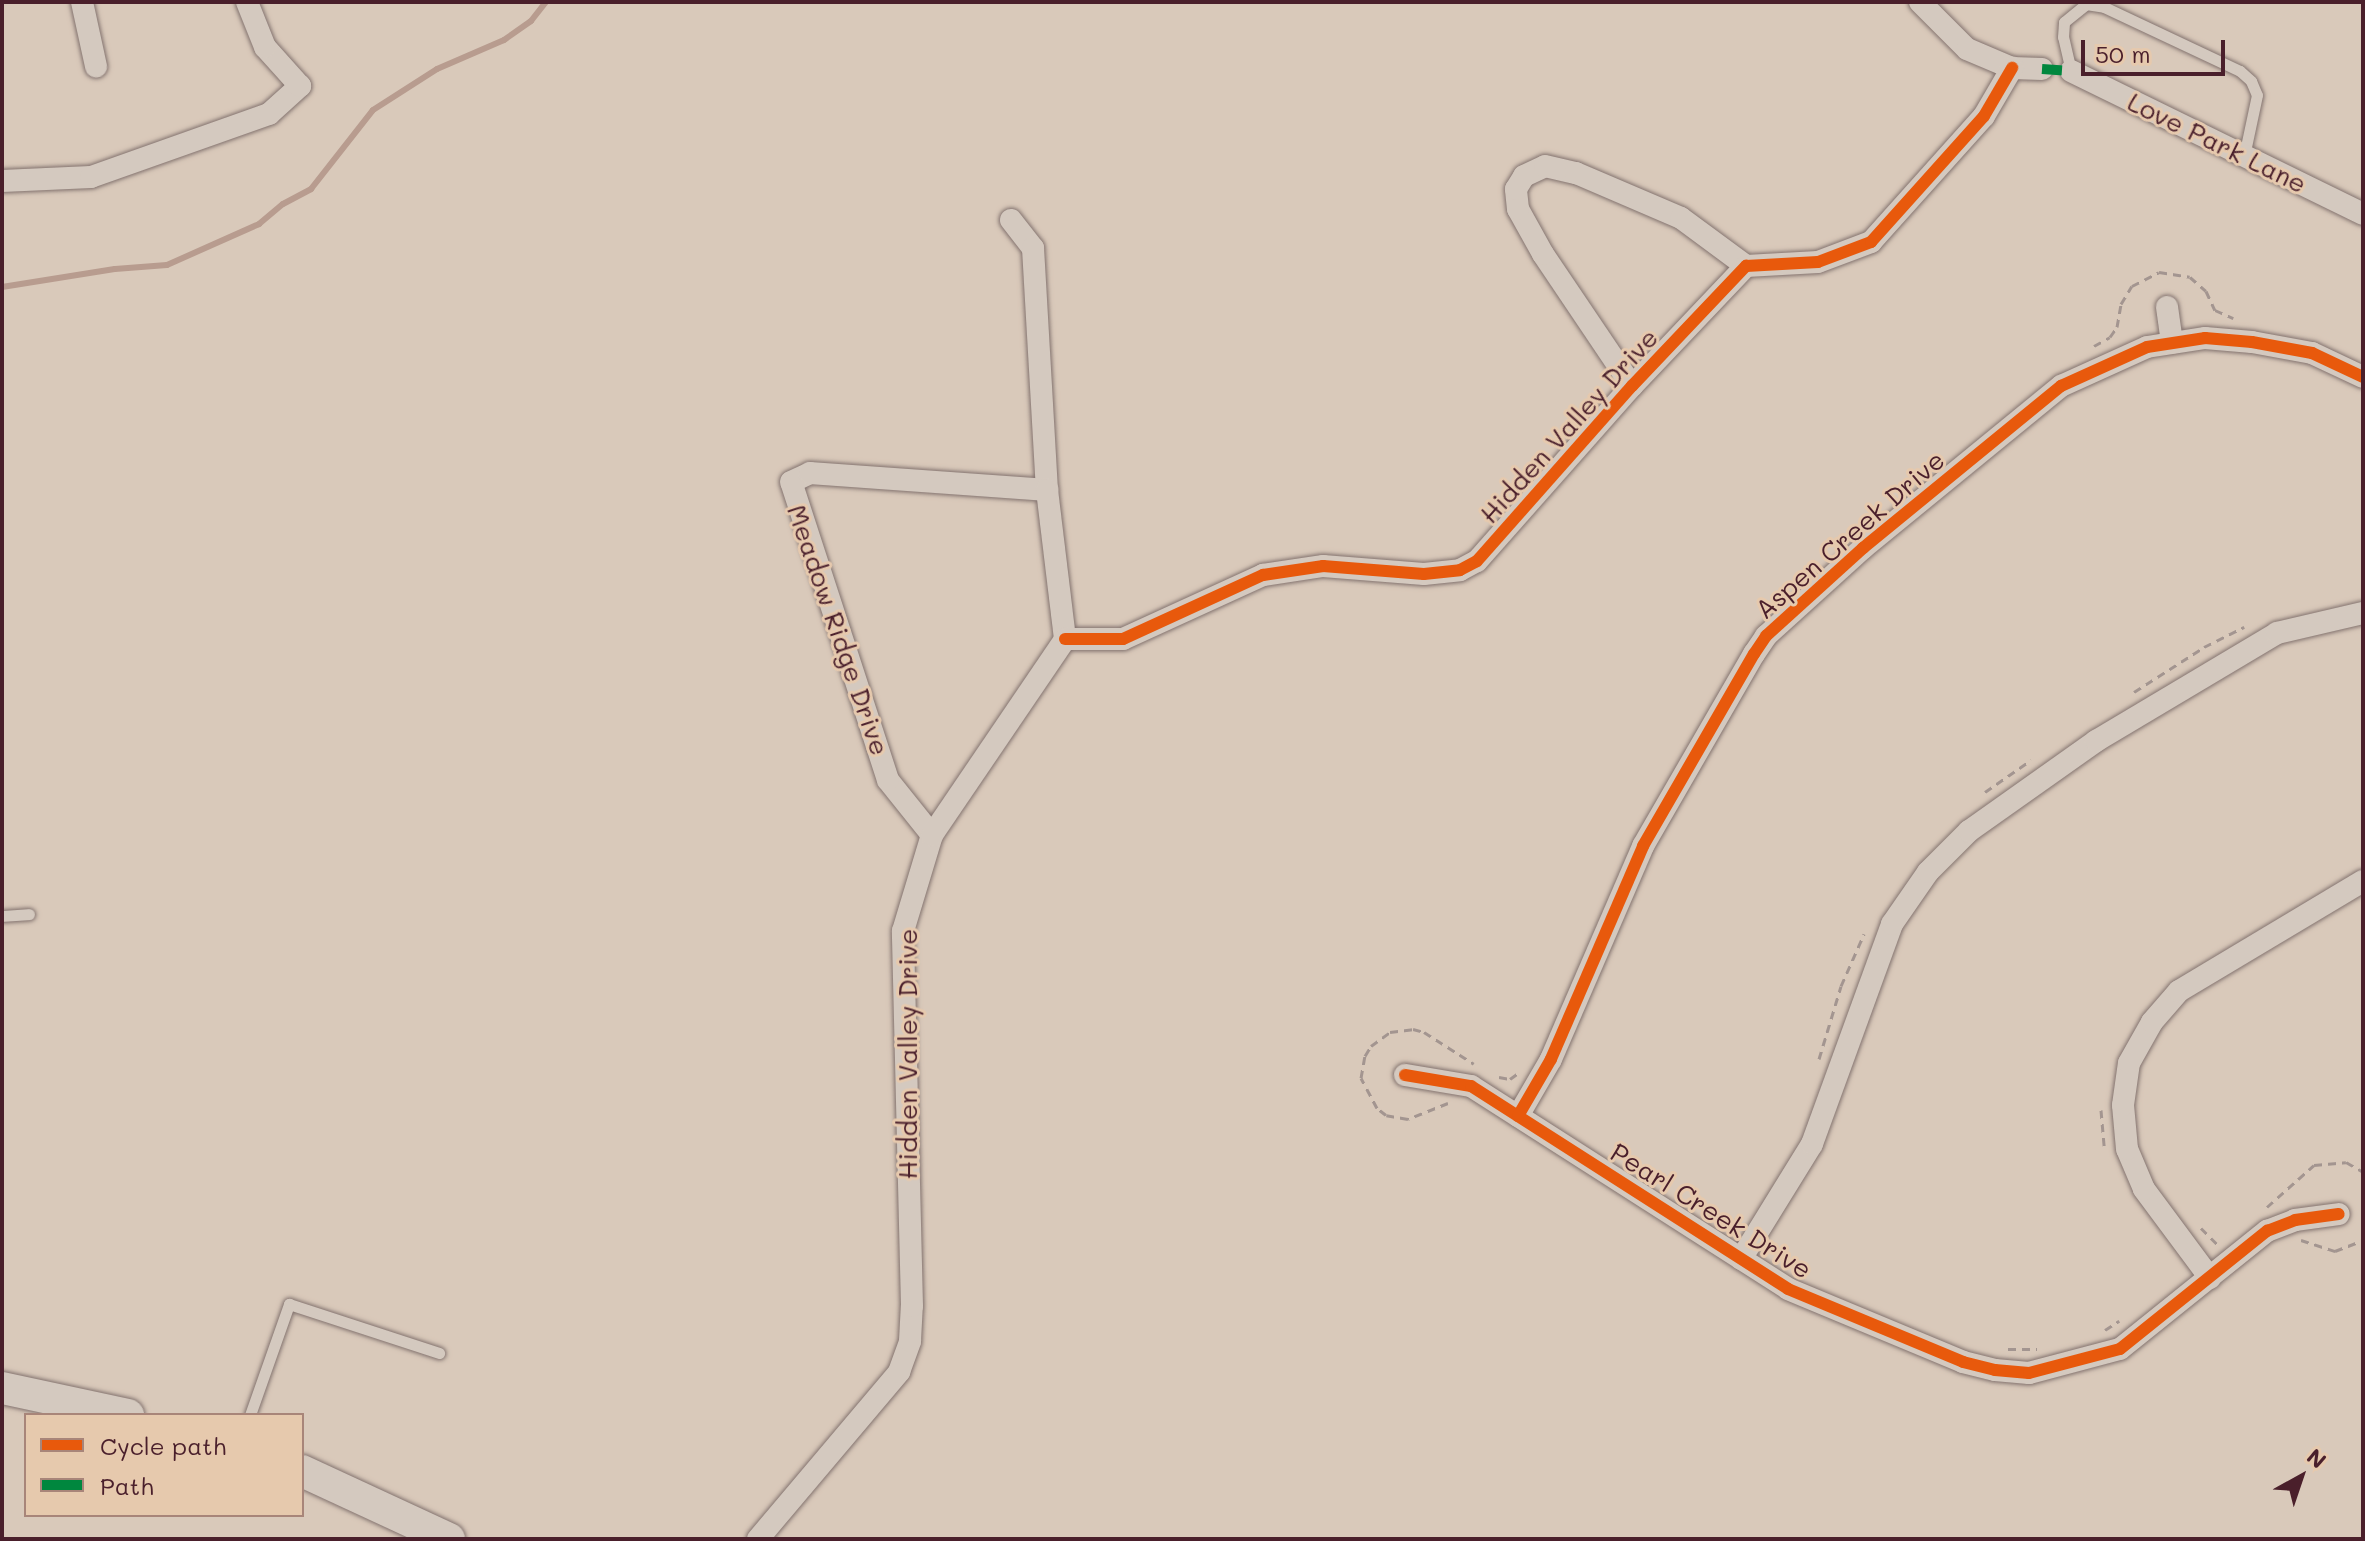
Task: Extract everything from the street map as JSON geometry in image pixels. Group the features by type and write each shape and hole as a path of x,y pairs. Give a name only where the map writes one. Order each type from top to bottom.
{"main road":[{"path":"2,1388 119,1413"},
{"path":"304,1472 449,1539"}],"street":[{"path":"82,2 96,66"},
{"path":"2,181 91,177 269,114 278,108 300,86 265,47 247,2"},
{"path":"1924,4 1967,49 2012,68 2042,69"},
{"path":"1632,386 1543,254 1518,209 1516,189 1524,176 1545,166 1576,173 1681,218 1746,266 1818,262 1871,242 1984,116 2012,68"},
{"name":"Love Park Lane","path":"2071,71 2363,214"},
{"path":"1011,220 1033,248 1047,490 1065,639"},
{"name":"Hidden Valley Drive","path":"758,1539 899,1372 910,1341 912,1306 903,931 932,835 1065,639 1123,639 1263,575 1323,566 1424,574 1460,570 1477,561 1632,386 1746,266"},
{"path":"2167,307 2172,343"},
{"name":"Aspen Creek Drive","path":"1518,1116 1551,1059 1643,846 1766,636 1863,548 2061,386 2147,347 2205,338 2252,342 2312,353 2363,377"},
{"name":"Meadow Ridge Drive","path":"932,835 888,780 791,482 810,473 1047,490"},
{"path":"1741,1259 1812,1144 1892,924 1928,872 1969,831 2096,741 2277,633 2363,613"},
{"path":"2210,1278 2144,1189 2127,1149 2123,1105 2129,1063 2152,1022 2179,991 2363,881"},
{"name":"Pearl Creek Drive","path":"1405,1075 1471,1086 1788,1289 1963,1362 2029,1373 2120,1349 2267,1231 2295,1220 2339,1214"}],"lane":[{"path":"2071,71 2063,37 2064,22 2086,4 2104,7 2240,71 2251,81 2257,95 2244,156"},
{"path":"2,916 29,914"},
{"path":"251,1413 289,1304 439,1353"}],"path":[{"path":"2084,353 2110,337 2132,286 2159,272 2190,277 2206,291 2215,310 2234,318"},
{"path":"1771,603 1819,558"},
{"path":"1456,1102 1420,1117 1386,1115 1364,1089 1362,1067 1365,1056 1380,1038 1401,1029 1413,1029 1424,1032 1475,1064"},
{"path":"1487,1071 1508,1079 1521,1072"},
{"path":"1508,1079 1510,1086"},
{"path":"2102,1096 2101,1123 2105,1151"},
{"path":"2256,1216 2314,1165 2346,1162 2363,1172"},
{"path":"2196,1224 2218,1244"},
{"path":"1776,1237 1776,1249 1790,1264"},
{"path":"2291,1240 2335,1251 2363,1240"},
{"path":"2097,1334 2124,1318"},
{"path":"2001,1349 2038,1348"}],"waterway":[{"path":"2,287 115,269 167,265 259,224 283,204 311,189 373,110 437,69 504,40 531,21 546,2"}],"marked path":[{"path":"2042,69 2071,71"}],"cycle path":[{"path":"1065,639 1123,639 1263,575 1323,566 1424,574 1460,570 1477,561 1632,386 1746,266 1818,262 1871,242 1984,116 2012,68"},
{"path":"1518,1116 1551,1059 1643,846 1754,654 1766,636 1863,548 2061,386 2147,347 2205,338 2252,342 2312,353 2363,377"},
{"path":"1405,1075 1471,1086 1788,1289 1963,1362 1995,1370 2029,1373 2120,1349 2267,1231 2295,1220 2339,1214"}]}
